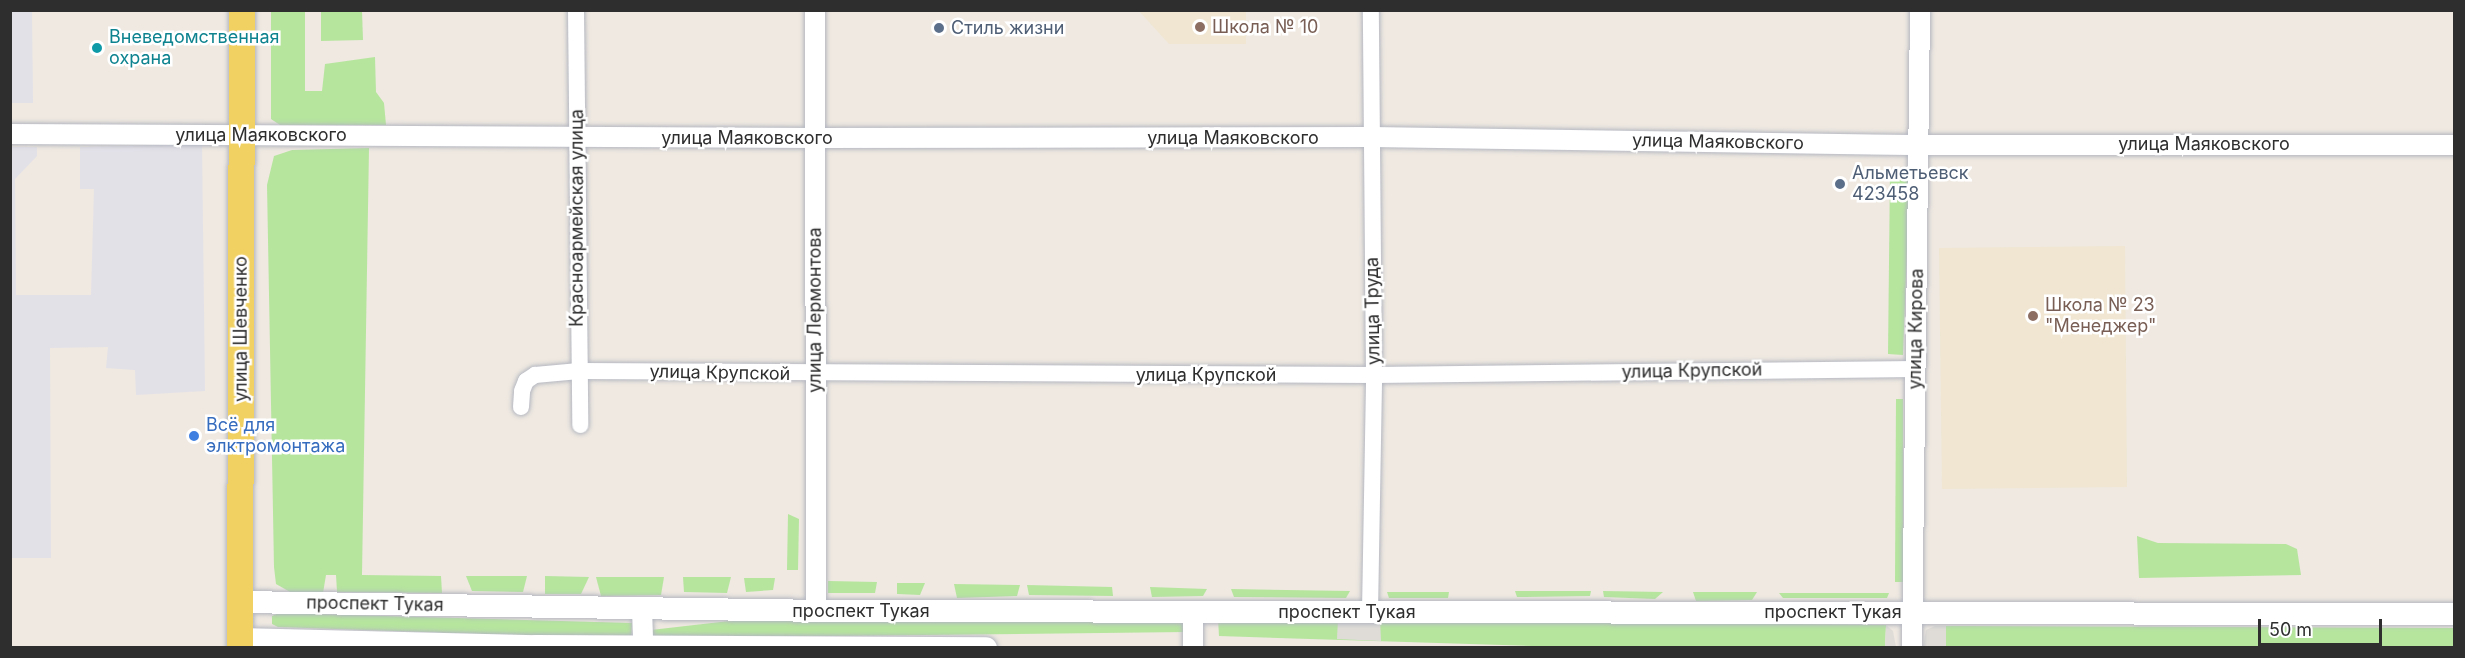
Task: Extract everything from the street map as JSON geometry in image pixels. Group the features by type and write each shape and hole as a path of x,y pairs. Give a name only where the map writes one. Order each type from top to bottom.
{"main road":[{"name":"улица Шевченко","path":"239,643 242,10"},
{"name":"проспект Тукая","path":"239,602 816,610 2454,614"},
{"name":"проспект Тукая","path":"239,643 986,648"}],"street":[{"name":"Красноармейская улица","path":"576,10 580,425"},
{"name":"улица Лермонтова","path":"815,10 816,610"},
{"name":"улица Труда","path":"1370,612 1374,375 1371,10"},
{"name":"улица Кирова","path":"1912,648 1920,10"},
{"name":"улица Маяковского","path":"10,134 814,138 1371,137 1919,145 2454,145"},
{"name":"улица Крупской","path":"521,407 522,391 526,381 535,375 579,371 816,374 1374,375 1916,369"},
{"path":"642,609 643,644"},
{"path":"1193,612 1193,648"}],"shaded area":[{"path":"10,11 32,11 33,103 11,103"},
{"name":"Школа № 10","path":"1139,11 1246,11 1246,44 1169,44"},
{"path":"202,144 205,391 136,395 135,370 106,368 108,347 50,348 51,558 11,558 11,147 37,147 37,156 15,179 16,295 91,295 94,189 80,189 80,147"},
{"name":"Школа № 23 \"Менеджер\"","path":"2125,246 2127,487 1942,489 1939,248"},
{"path":"1338,619 1380,619 1381,641 1337,639"},
{"path":"1886,625 1893,631 1896,647 1885,647"},
{"path":"1935,626 1946,626 1946,647 1923,647 1926,630"}],"green space":[{"path":"271,11 305,11 305,91 322,91 325,64 375,57 376,92 384,103 386,125 280,125 271,119"},
{"path":"321,11 362,11 363,40 321,41"},
{"path":"369,148 362,575 441,576 442,593 337,592 336,575 326,575 323,593 292,593 276,584 274,567 267,185 274,156 292,150"},
{"path":"1890,171 1910,172 1903,355 1888,354"},
{"path":"1896,399 1903,399 1903,582 1895,582"},
{"path":"788,514 799,519 798,570 787,570"},
{"path":"2137,536 2158,543 2286,544 2297,549 2301,575 2139,578"},
{"path":"466,576 527,576 523,592 472,591"},
{"path":"545,576 589,577 581,594 545,594"},
{"path":"596,577 664,577 661,595 601,596"},
{"path":"683,577 731,577 727,593 684,592"},
{"path":"744,578 775,578 773,590 746,592"},
{"path":"828,581 877,582 875,593 828,593"},
{"path":"897,583 925,583 920,595 897,594"},
{"path":"954,584 1020,585 1017,596 957,598"},
{"path":"1027,585 1112,587 1113,596 1029,595"},
{"path":"1150,587 1207,589 1203,596 1152,597"},
{"path":"1231,589 1350,591 1346,598 1234,597"},
{"path":"1515,591 1591,591 1590,596 1517,597"},
{"path":"1603,591 1663,592 1655,599 1604,597"},
{"path":"1387,592 1449,592 1448,598 1389,598"},
{"path":"1693,592 1757,592 1752,600 1696,601"},
{"path":"1779,593 1889,593 1887,598 1783,598"},
{"path":"279,613 632,623 631,639 278,627 272,624 272,616"},
{"path":"781,615 1186,617 1186,632 651,638 651,630"},
{"path":"1218,618 1886,625 1885,647 1593,648 1219,636"},
{"path":"1946,626 2454,628 2454,647 1946,648"}],"place":[{"name":"Школа № 10","path":"1200,27"},
{"name":"Стиль жизни","path":"939,28"},
{"name":"Вневедомственная охрана","path":"97,48"},
{"name":"Альметьевск 423458","path":"1840,184"},
{"name":"Школа № 23 \"Менеджер\"","path":"2033,316"},
{"name":"Всё для элктромонтажа","path":"194,436"}]}
